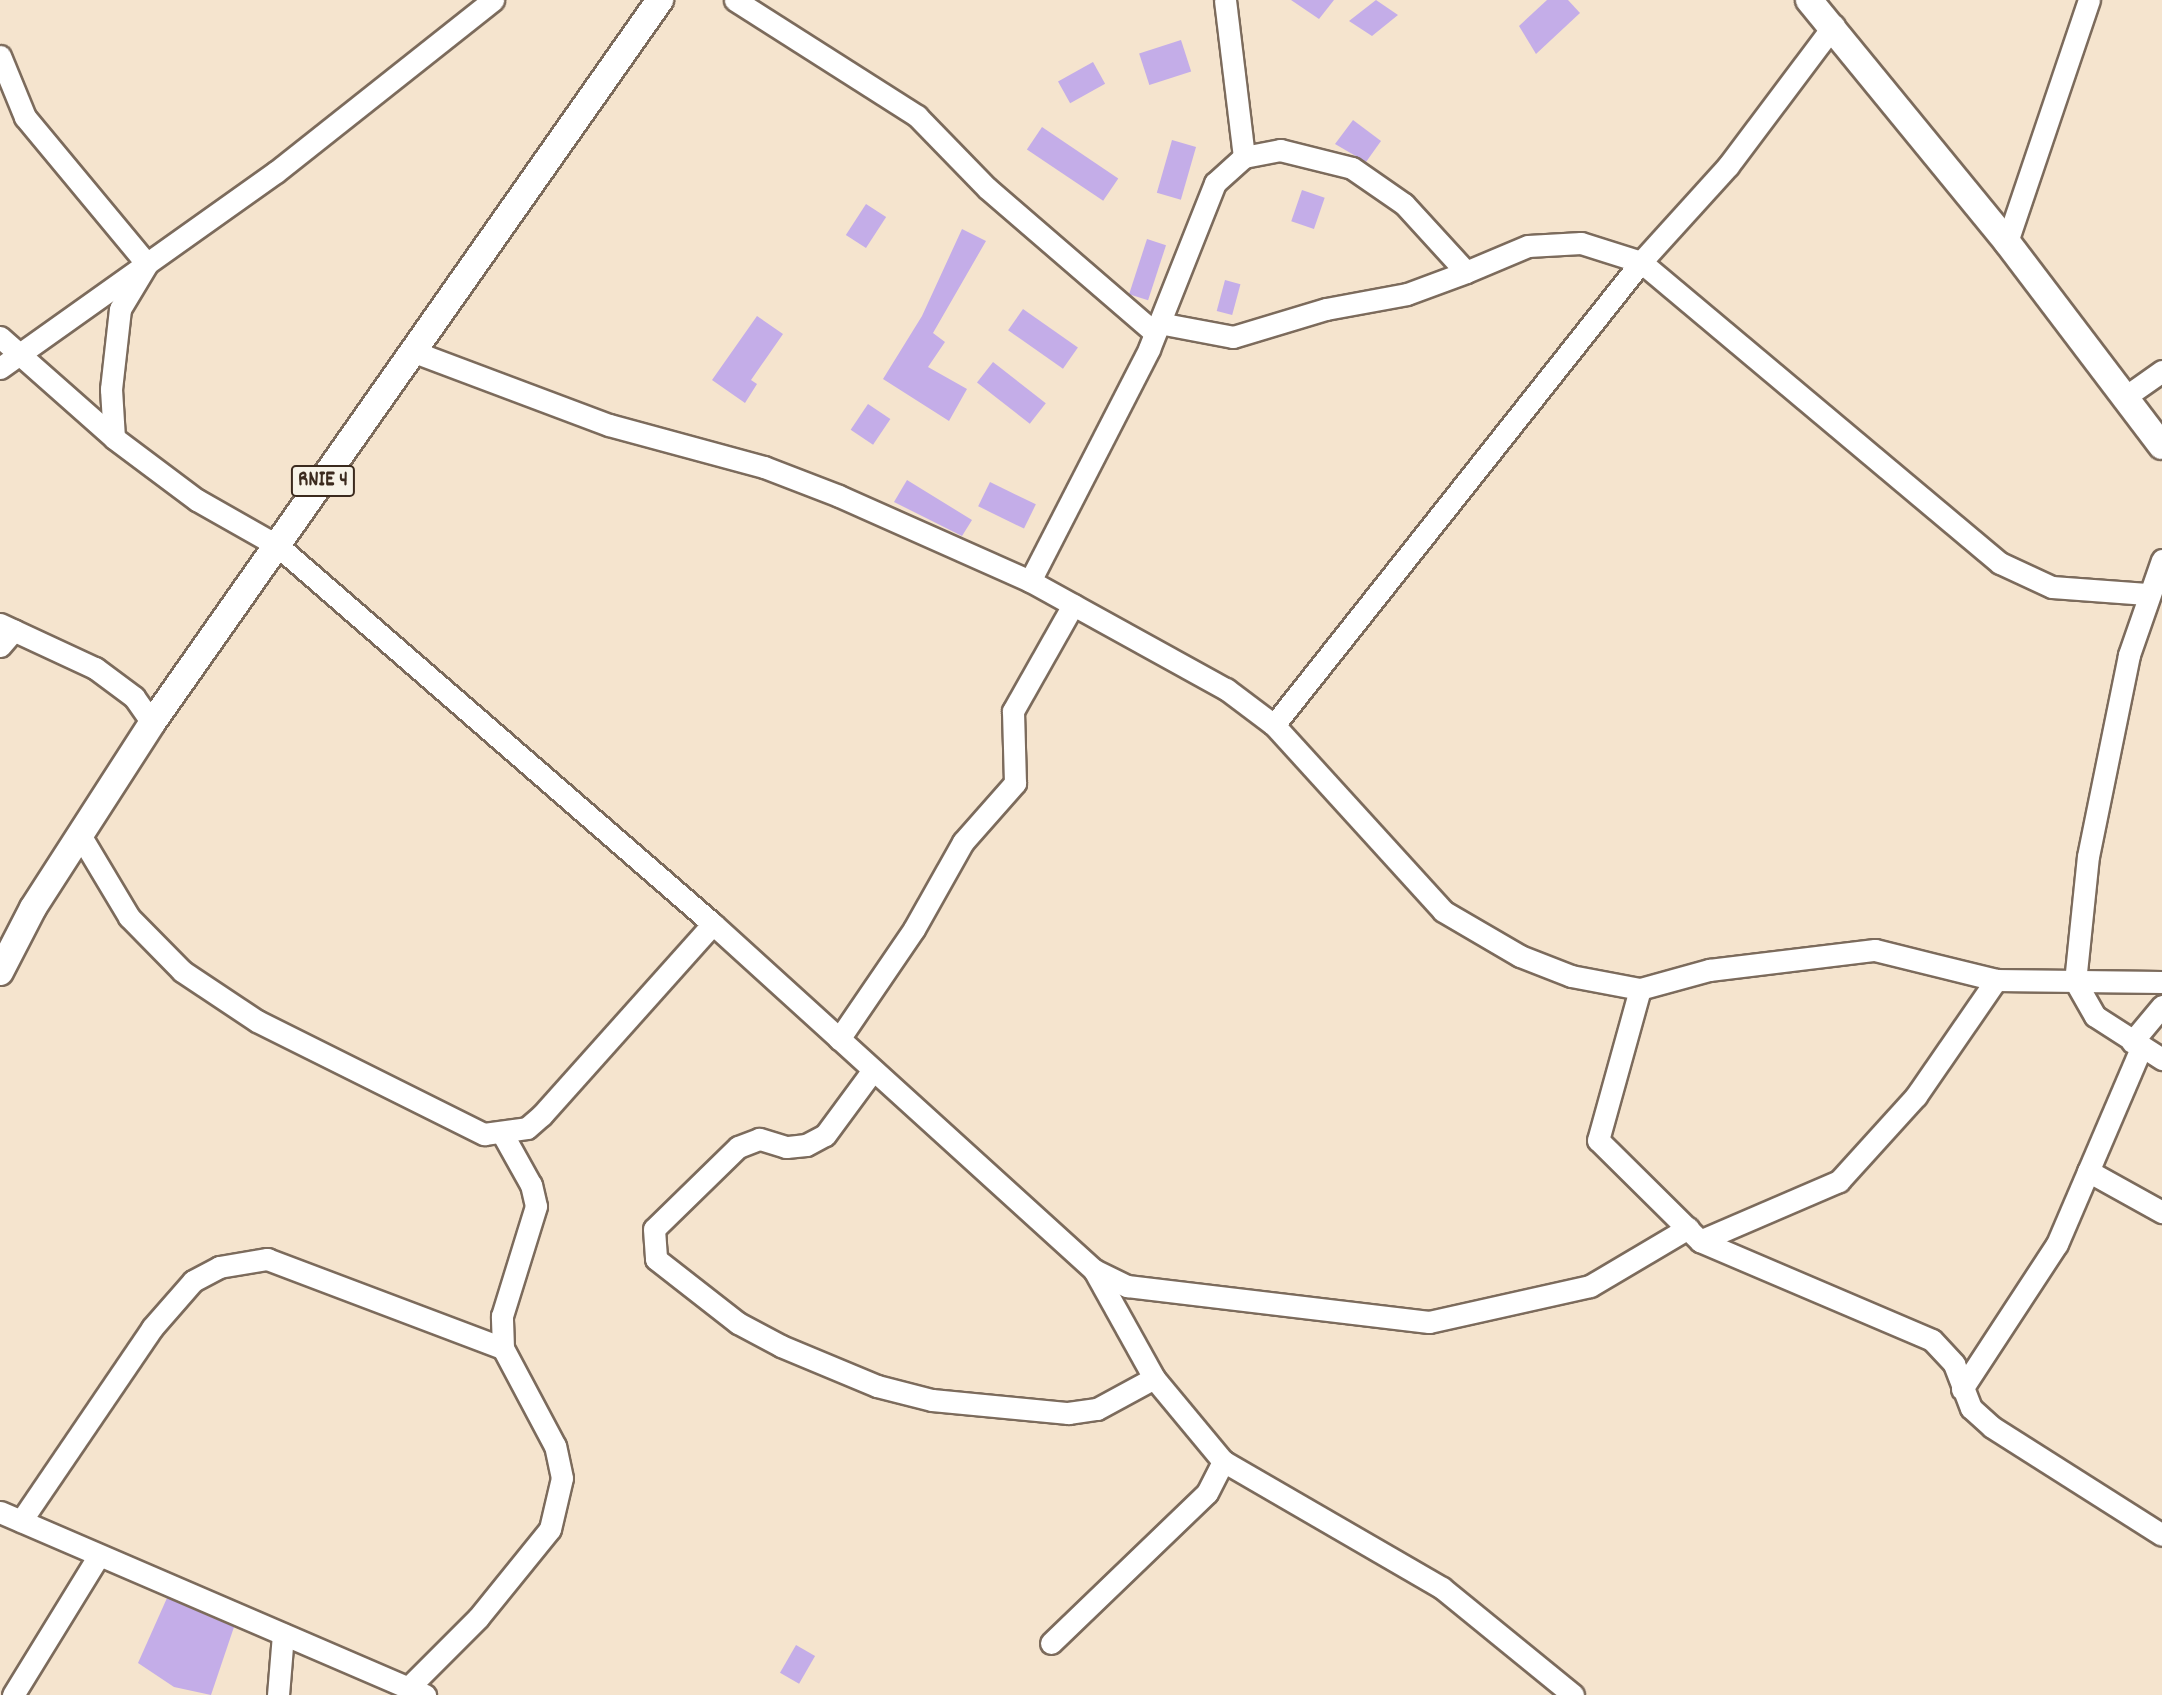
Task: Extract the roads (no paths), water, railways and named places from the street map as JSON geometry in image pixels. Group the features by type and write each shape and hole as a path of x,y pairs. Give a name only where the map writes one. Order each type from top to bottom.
{"main road":[{"name":"RNIE 4","path":"0,972 80,835 152,723 660,0"},
{"path":"1809,0 1833,25 2007,242 2162,446"}],"street":[{"path":"0,368 276,172 493,0"},
{"path":"735,0 917,116 987,188 1157,327 1233,337 1325,309 1407,294 1528,246 1581,243 1641,262 2000,563 2052,587 2147,594"},
{"path":"1225,0 1244,157"},
{"path":"2007,242 2089,0"},
{"path":"1274,725 1641,262 1728,166 1833,25"},
{"path":"0,56 25,117 147,264"},
{"path":"1030,581 1157,327 1215,183 1244,157 1280,150 1352,168 1404,204 1466,272"},
{"path":"114,438 111,389 120,309 147,264"},
{"path":"0,337 19,357 114,438 197,500 278,546 713,924 1094,1270 1127,1286 1429,1322 1590,1286 1694,1234 1839,1181 1916,1096 1996,980"},
{"path":"412,351 608,425 764,467 1030,581 1226,689 1274,725 1443,911 1520,956 1571,976 1640,989 1658,979 1709,970 1875,950 1996,980 2162,982"},
{"path":"2125,397 2162,371"},
{"path":"2162,561 2147,594 2088,856 2075,981 2095,1016 2136,1045 2162,1059"},
{"path":"839,1039 914,929 963,842 1015,783 1013,711 1073,605"},
{"path":"5,633 95,668 134,697 152,723"},
{"path":"80,835 129,917 182,971 352,1071 470,1128 503,1135 542,1115 713,924"},
{"path":"1640,989 1598,1140 1694,1234 1933,1340 1954,1364 1962,1389 1992,1427 2162,1535"},
{"path":"1962,1389 2057,1244 2136,1045 2162,1006"},
{"path":"873,1070 825,1135 806,1145 748,1140 738,1147 654,1229 656,1259 738,1323 781,1346 877,1386 932,1400 1068,1413 1097,1409 1154,1378"},
{"path":"0,1512 417,1692 550,1529 562,1478 555,1446 503,1348 502,1316 536,1206 531,1185 503,1135"},
{"path":"2088,1171 2162,1212"},
{"path":"21,1521 152,1328 193,1281 219,1267 267,1259 503,1348"},
{"path":"1094,1270 1154,1378 1223,1461 1442,1588 1573,1695"},
{"path":"1051,1643 1199,1502 1223,1461"},
{"path":"13,1695 99,1555"},
{"path":"278,1695 283,1634"}]}
